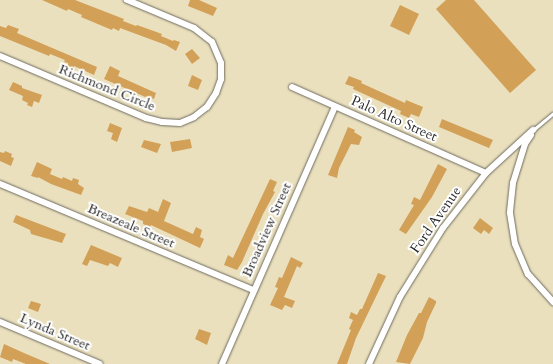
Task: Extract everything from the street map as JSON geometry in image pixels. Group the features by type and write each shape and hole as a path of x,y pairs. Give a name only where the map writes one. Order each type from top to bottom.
{"street":[{"name":"Richmond Circle","path":"0,56 146,118 162,122 180,122 194,117 207,107 216,93 221,79 221,63 212,42 194,28 127,0"},
{"name":"Palo Alto Street","path":"292,87 486,173"},
{"name":"Broadview Street","path":"222,364 253,290 335,107"},
{"name":"Ford Avenue","path":"369,364 388,320 414,274 443,228 486,173 533,130"},
{"path":"533,130 525,144 512,183 510,213 515,244 528,274 553,302"},
{"name":"Breazeale Street","path":"0,184 253,290"},
{"name":"Lynda Street","path":"0,322 100,364"}],"lane":[{"name":"Ford Avenue","path":"533,130 553,112"}],"building":[{"path":"42,0 75,0 124,19 123,21 162,34 161,36 173,41 180,42 176,51 166,45 120,28 119,31 113,28 112,30 81,17 82,15 68,9 67,11"},
{"path":"190,0 199,0 217,8 213,16 188,6"},
{"path":"446,0 474,0 536,70 510,93 436,9"},
{"path":"400,5 419,14 409,35 390,26"},
{"path":"8,25 19,29 17,33 97,67 94,75 74,66 74,68 68,66 68,63 64,62 65,60 50,54 49,56 0,36 0,26 6,28"},
{"path":"192,49 200,58 192,64 185,54"},
{"path":"110,66 120,71 118,76 156,93 154,99 150,99 104,79"},
{"path":"192,75 202,80 198,90 188,86"},
{"path":"349,76 405,103 406,100 423,107 419,117 411,114 409,118 400,114 401,111 353,89 354,87 345,84"},
{"path":"13,82 22,86 22,88 42,95 39,103 34,101 32,107 27,105 28,103 22,100 23,96 9,90"},
{"path":"442,119 493,140 489,148 439,127"},
{"path":"110,123 122,128 117,142 111,139 113,133 107,131"},
{"path":"348,127 355,130 354,132 362,137 359,145 351,144 339,168 337,178 328,175"},
{"path":"190,139 192,148 172,152 170,142"},
{"path":"144,140 161,144 157,153 141,147"},
{"path":"5,151 12,154 11,157 14,158 11,166 0,161 0,152 4,153"},
{"path":"37,162 52,169 50,174 62,179 63,177 72,181 73,178 79,180 78,184 84,188 81,195 51,184 38,177 31,176"},
{"path":"438,164 447,169 432,197 406,234 399,230 414,205 411,204 414,197 420,200"},
{"path":"270,179 277,182 273,191 275,192 263,214 242,262 237,270 224,265 228,255 233,258"},
{"path":"163,199 171,203 164,221 193,234 196,227 202,230 200,237 204,239 200,248 151,225 150,227 143,224 143,221 125,214 129,206 147,212 149,208 158,212"},
{"path":"16,215 66,234 62,243 31,234 30,230 13,222"},
{"path":"480,218 493,228 489,234 484,230 481,234 473,228"},
{"path":"91,245 122,258 118,267 110,263 108,266 90,260 87,266 82,264"},
{"path":"291,257 303,263 300,268 297,266 284,297 295,301 292,308 285,305 282,310 270,305 278,288 275,287 279,277 282,278"},
{"path":"378,273 386,276 356,338 347,364 337,364 351,330 349,329 353,320 349,318 351,312 357,315 360,309 362,309"},
{"path":"429,297 436,301 436,303 427,322 423,338 410,364 396,362 407,335"},
{"path":"31,301 41,304 38,312 28,308"},
{"path":"199,329 211,333 207,345 195,339"},
{"path":"4,344 50,364 26,364 13,359 12,362 0,357"}]}
